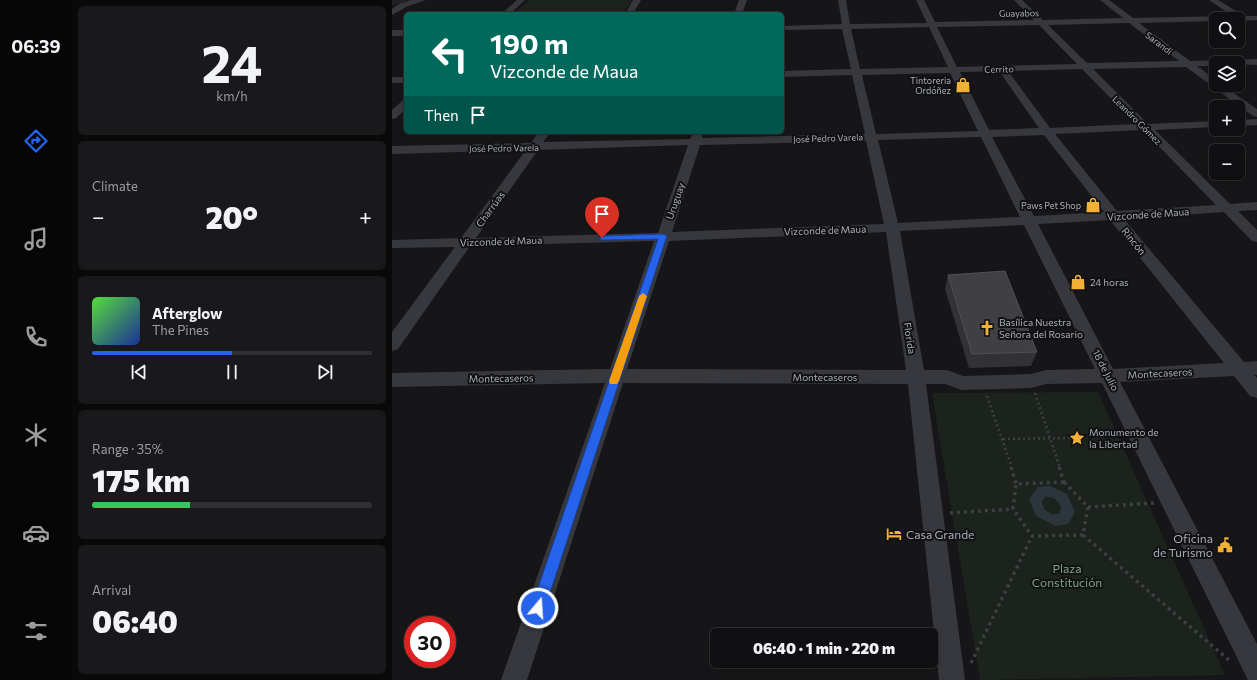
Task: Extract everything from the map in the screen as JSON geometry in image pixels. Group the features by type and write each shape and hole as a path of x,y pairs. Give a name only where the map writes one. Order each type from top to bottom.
{"street":[{"path":"392,13 409,2 422,0"},
{"path":"507,12 520,0"},
{"path":"630,12 638,0"},
{"path":"739,12 743,0"},
{"name":"Florida","path":"842,0 846,27 858,72 871,137 892,227 916,378 952,680"},
{"path":"920,0 939,22"},
{"path":"930,0 939,22"},
{"name":"Leandro Gómez","path":"1018,0 1257,238"},
{"name":"Sarandí","path":"1104,0 1209,80"},
{"path":"1213,0 1232,12"},
{"name":"Guayabos","path":"1245,18 1257,18"},
{"name":"Guayabos","path":"784,28 846,27 939,22 1040,23 1209,19"},
{"path":"1245,20 1257,27"},
{"name":"18 de Julio","path":"939,22 985,134 1030,220 1257,671"},
{"path":"392,33 404,33"},
{"name":"Cerrito","path":"1245,62 1257,62"},
{"name":"Cerrito","path":"784,74 858,72 958,66 975,69 1002,69 1209,63"},
{"name":"Rincón","path":"1002,69 1047,131 1114,216 1257,391"},
{"path":"392,80 404,80"},
{"name":"Sarandí","path":"1226,92 1257,114"},
{"path":"392,116 404,105"},
{"path":"1245,123 1257,122"},
{"name":"José Pedro Varela","path":"392,150 534,147 697,137 871,137 985,134 1209,124"},
{"name":"Charrúas","path":"392,344 544,134"},
{"name":"Uruguay","path":"514,680 697,137"},
{"name":"Vizconde de Maua","path":"392,244 663,236 892,227 1114,216 1257,206"},
{"name":"Montecaseros","path":"392,380 616,376 947,378 962,383 1031,381 1046,377 1109,376 1257,368"}],"path":[{"path":"1031,381 1048,438 1064,482 1088,507 1172,502"},
{"path":"982,382 1003,439 1016,484 1013,509 1032,536"},
{"path":"1003,439 1073,438"},
{"path":"1016,484 1064,482"},
{"path":"1083,535 1088,507"},
{"path":"932,514 1013,509"},
{"path":"1032,536 1083,535 1233,664"},
{"path":"970,666 1032,536"}],"green space":[{"path":"529,0 632,0 623,12 515,12"},
{"name":"Plaza Constitución","path":"1098,392 1225,675 980,680 932,393"}],"shaded area":[{"path":"1050,486 1067,494 1075,512 1068,524 1055,526 1036,516 1029,499 1038,487","holes":["1045,497 1053,498 1058,502 1061,508 1059,514 1051,514 1044,509 1042,502"]}],"building":[{"name":"Basílica Nuestra Señora del Rosario","path":"1005,271 1037,352 972,354 948,275"}],"slow traffic":[{"path":"614,381 643,296"}],"place":[{"name":"Tintoreria Ordóñez","path":"963,85"},
{"name":"Paws Pet Shop","path":"1093,205"},
{"name":"24 horas","path":"1078,282"},
{"name":"Basílica Nuestra Señora del Rosario","path":"987,328"},
{"name":"Monumento de la Libertad","path":"1077,438"},
{"name":"Casa Grande","path":"894,534"},
{"name":"Oficina de Turismo","path":"1225,545"}],"route":[{"path":"538,608 663,236 602,238"}]}
